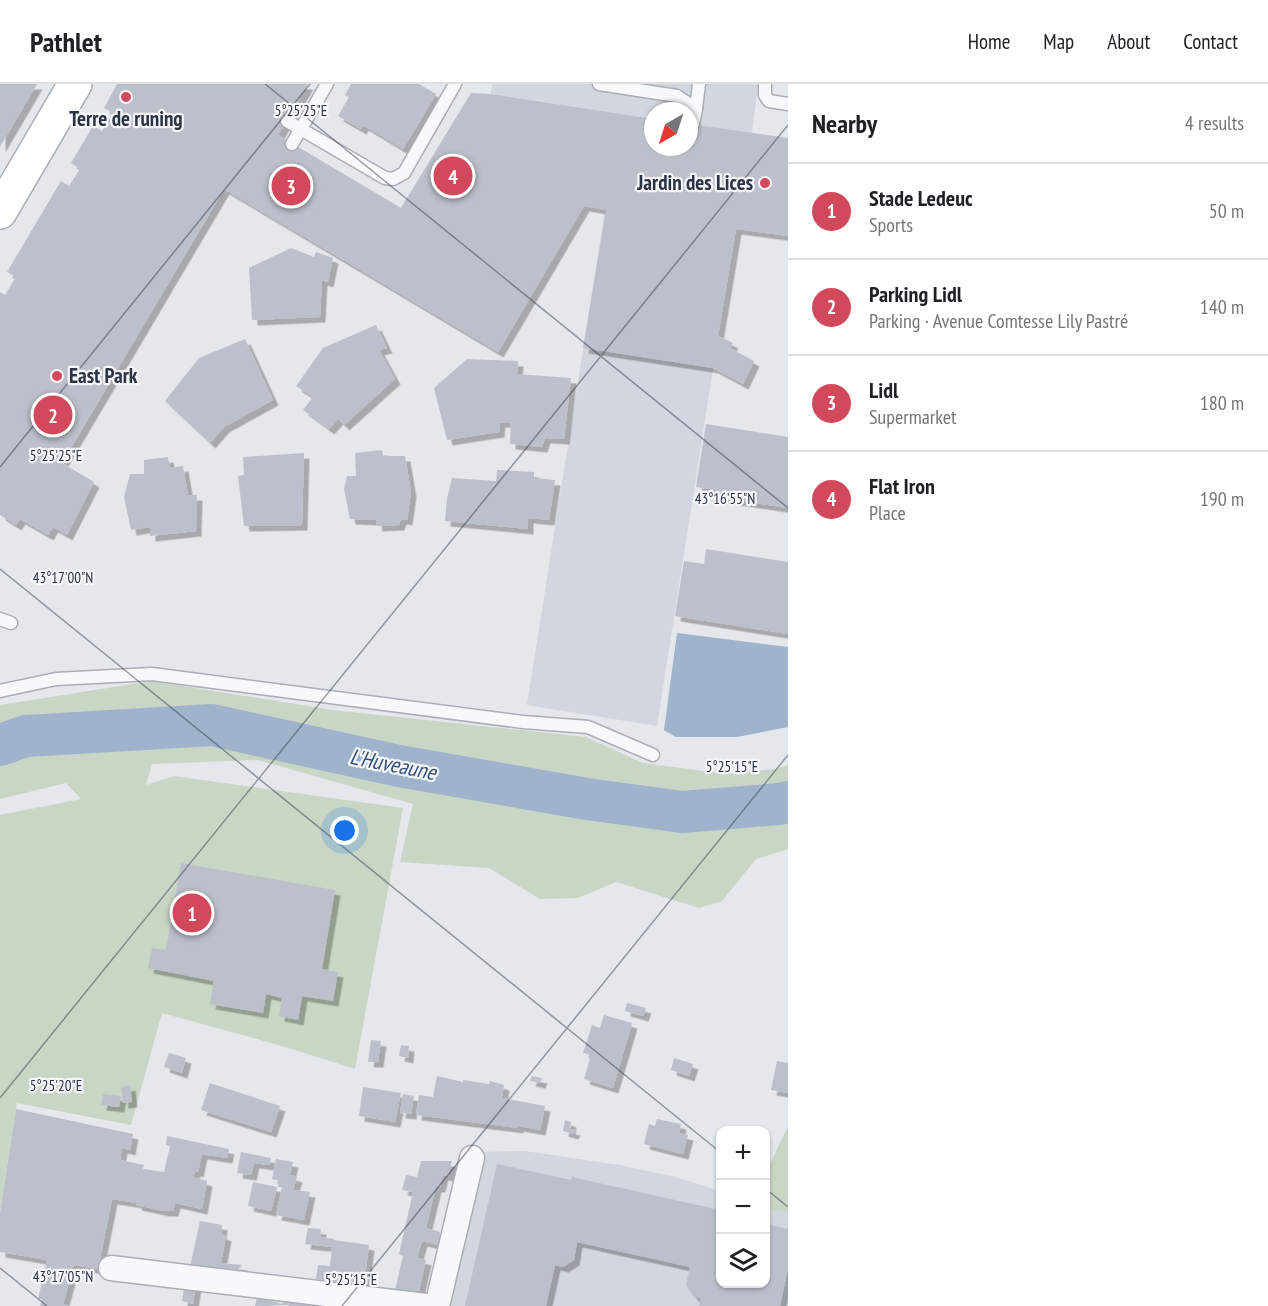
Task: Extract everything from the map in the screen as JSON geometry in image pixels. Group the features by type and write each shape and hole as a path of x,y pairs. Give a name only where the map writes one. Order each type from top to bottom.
{"street":[{"path":"0,212 75,84"},
{"path":"436,1306 472,1158"},
{"path":"111,1268 426,1306"}],"lane":[{"path":"292,144 327,84"},
{"path":"287,121 385,178 393,179 404,173 454,84"},
{"path":"599,84 677,96 686,102"},
{"path":"697,102 699,84"},
{"path":"765,84 765,95 769,101 788,104"},
{"path":"0,691 56,679 152,675 524,722 588,727 653,755"}],"shaded area":[{"path":"492,84 758,85 657,726 527,705 605,210 562,202 481,159"},
{"path":"525,1151 626,1166 672,1176 716,1190 716,1288 770,1288 770,1209 788,1213 788,1306 445,1306 479,1152"}],"green space":[{"path":"152,681 333,710 586,737 643,763 726,774 775,769 788,765 788,849 756,859 722,901 699,908 616,882 578,898 540,899 489,868 400,862 413,804 258,760 152,764 146,785 174,776 403,808 355,1069 162,1013 131,1125 17,1103 0,1212 0,815 81,799 66,783 0,799 0,705"},
{"path":"788,1126 788,1213 770,1209 770,1164"}],"water":[{"path":"677,633 788,647 788,727 737,737 676,737 664,730"}],"building":[{"path":"0,84 37,84 0,147"},
{"path":"117,84 308,84 278,135 401,208 471,93 644,118 644,156 698,156 698,125 788,138 788,236 736,229 718,336 733,343 730,348 754,361 743,384 713,368 583,348 606,210 584,206 498,352 224,189 62,463 94,482 67,535 53,527 48,535 20,519 16,525 0,515 0,292 5,295 16,277 7,272 61,181 69,186 80,169 71,163 93,126 102,131 113,113 104,108"},
{"path":"351,84 419,84 436,94 403,149 363,125 361,129 338,116 349,97 345,95"},
{"path":"291,248 314,257 316,252 333,258 328,282 322,280 320,317 252,320 249,268"},
{"path":"376,325 387,348 379,350 395,379 344,425 338,419 329,429 303,410 313,397 296,386 323,348"},
{"path":"245,339 273,400 224,427 210,443 165,401 199,358"},
{"path":"467,359 518,361 517,374 571,378 564,439 545,438 542,447 510,444 511,423 500,422 499,432 447,440 434,388"},
{"path":"706,424 788,437 788,508 715,497 716,490 696,487"},
{"path":"382,450 383,456 405,456 411,492 407,520 401,519 399,525 377,526 376,520 350,519 344,489 347,476 356,476 355,453"},
{"path":"304,453 302,525 244,526 238,476 244,475 243,457"},
{"path":"168,457 170,468 183,466 188,495 197,495 196,531 150,536 150,527 131,530 124,497 130,474 144,474 144,460"},
{"path":"497,470 534,472 534,478 555,480 549,520 528,518 528,529 445,521 452,478 496,481"},
{"path":"706,549 788,562 788,634 675,616 684,561 704,564"},
{"path":"181,863 335,890 322,969 338,972 333,1001 302,996 298,1020 279,1016 282,998 266,994 263,1013 210,1004 214,981 148,968 152,948 166,950"},
{"path":"627,1003 646,1008 643,1016 625,1011"},
{"path":"604,1015 632,1023 613,1088 584,1079 591,1055 583,1053 592,1025 600,1028"},
{"path":"371,1040 381,1041 378,1062 368,1062"},
{"path":"401,1045 409,1046 408,1058 399,1056"},
{"path":"169,1053 186,1058 182,1073 164,1067"},
{"path":"674,1058 693,1064 689,1076 671,1070"},
{"path":"777,1061 788,1063 788,1093 771,1090"},
{"path":"437,1076 463,1082 463,1080 489,1084 490,1081 504,1085 502,1098 545,1106 540,1130 416,1115 419,1095 433,1097"},
{"path":"532,1076 542,1078 540,1083 530,1081"},
{"path":"210,1083 280,1106 271,1132 201,1110"},
{"path":"130,1085 132,1102 123,1103 121,1087"},
{"path":"363,1087 401,1093 395,1122 359,1116"},
{"path":"103,1094 121,1096 119,1107 101,1105"},
{"path":"403,1094 414,1096 411,1114 400,1113"},
{"path":"16,1109 133,1134 130,1150 122,1148 120,1160 144,1165 143,1169 164,1172 170,1146 166,1145 167,1136 229,1149 227,1158 202,1154 198,1172 195,1171 193,1177 207,1181 202,1209 175,1203 173,1211 164,1211 112,1199 98,1269 74,1265 63,1304 69,1306 40,1306 42,1299 38,1299 47,1260 0,1252 0,1213"},
{"path":"657,1119 681,1124 679,1133 688,1135 683,1154 644,1144 649,1124 655,1126"},
{"path":"565,1120 571,1122 570,1129 575,1130 573,1134 563,1131"},
{"path":"241,1152 271,1158 269,1165 254,1163 251,1175 237,1173"},
{"path":"276,1159 293,1162 290,1175 297,1177 293,1190 310,1192 304,1220 276,1215 282,1187 278,1187 280,1181 272,1179"},
{"path":"421,1161 452,1161 448,1176 443,1175 440,1187 436,1187 426,1228 440,1232 438,1245 422,1241 417,1258 426,1260 419,1291 410,1290 409,1293 395,1290 403,1256 399,1254 413,1192 402,1190 406,1175 417,1177"},
{"path":"497,1164 571,1180 572,1177 716,1209 716,1288 770,1288 770,1225 788,1229 788,1268 780,1306 699,1306 701,1298 693,1296 686,1285 690,1267 577,1242 574,1260 563,1267 555,1265 546,1306 465,1306"},
{"path":"253,1182 277,1187 271,1211 248,1206"},
{"path":"200,1221 222,1225 221,1234 226,1236 221,1263 242,1265 233,1276 190,1267"},
{"path":"308,1228 321,1229 320,1237 369,1245 364,1285 316,1279 318,1265 330,1266 332,1247 305,1244"},
{"path":"185,1283 196,1285 193,1304 182,1301"},
{"path":"285,1292 291,1293 288,1305 255,1306 257,1297 282,1304"},
{"path":"291,1301 310,1304 310,1306 289,1306"}],"waterway":[{"name":"L'Huveaune","path":"0,745 26,736 212,725 399,766 587,799 682,812 788,802"}],"place":[{"name":"Terre de runing","path":"126,97"},
{"name":"Flat Iron","path":"453,176"},
{"name":"Jardin des Lices","path":"765,183"},
{"name":"Lidl","path":"291,186"},
{"name":"East Park","path":"57,376"},
{"name":"Parking Lidl","path":"53,415"},
{"name":"Stade Ledeuc","path":"192,913"}]}
